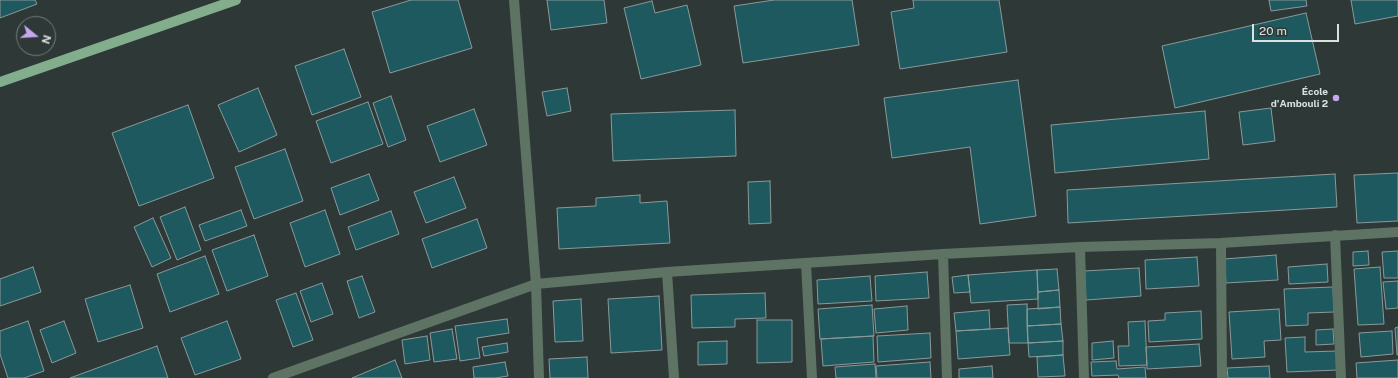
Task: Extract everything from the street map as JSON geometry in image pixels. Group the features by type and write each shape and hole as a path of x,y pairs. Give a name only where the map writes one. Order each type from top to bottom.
{"main road":[{"path":"0,82 236,0"}],"street":[{"path":"514,0 536,284 539,378"},
{"path":"273,378 536,284 667,272 943,254 1080,247 1221,243 1398,232"},
{"path":"1335,235 1341,378"},
{"path":"1221,243 1222,378"},
{"path":"1080,247 1084,378"},
{"path":"943,254 947,378"},
{"path":"806,263 812,378"},
{"path":"667,272 674,378"}],"building":[{"path":"0,0 35,0 37,4 0,18"},
{"path":"411,0 458,0 472,48 390,73 372,12"},
{"path":"547,0 604,0 607,23 551,30"},
{"path":"774,0 852,0 859,45 743,63 734,6"},
{"path":"913,0 999,0 1007,52 900,69 891,12 914,8"},
{"path":"1269,0 1306,0 1307,6 1271,11"},
{"path":"1351,0 1398,0 1398,16 1355,24"},
{"path":"652,1 655,13 687,5 701,65 641,79 624,8"},
{"path":"1306,13 1320,74 1175,108 1162,46"},
{"path":"344,49 361,97 312,115 295,66"},
{"path":"1018,80 1036,216 980,224 970,147 892,158 884,98"},
{"path":"258,88 277,135 239,152 218,105"},
{"path":"567,88 571,111 547,116 542,92"},
{"path":"391,96 406,140 388,147 373,103"},
{"path":"368,102 383,144 331,163 316,121"},
{"path":"188,105 214,178 139,206 112,133"},
{"path":"1271,108 1275,141 1243,145 1239,112"},
{"path":"474,109 487,145 440,162 427,126"},
{"path":"735,110 736,156 613,161 611,114"},
{"path":"1205,111 1209,159 1055,173 1051,125"},
{"path":"285,149 303,201 254,219 235,167"},
{"path":"1398,173 1398,221 1357,223 1354,175"},
{"path":"369,174 379,200 340,215 331,188"},
{"path":"1335,174 1337,207 1068,223 1067,190"},
{"path":"454,177 466,208 426,223 414,192"},
{"path":"770,181 771,223 749,224 748,182"},
{"path":"640,195 640,203 667,201 670,243 559,249 557,208 596,206 596,198"},
{"path":"185,207 201,250 177,260 160,217"},
{"path":"241,210 247,226 205,241 199,225"},
{"path":"325,210 340,254 305,267 290,223"},
{"path":"391,211 399,234 356,250 348,227"},
{"path":"153,218 171,258 152,267 134,227"},
{"path":"477,219 487,248 432,268 422,239"},
{"path":"254,235 268,276 227,291 212,250"},
{"path":"1368,251 1369,265 1353,266 1353,252"},
{"path":"1398,251 1398,278 1384,278 1382,252"},
{"path":"1276,255 1278,280 1226,283 1224,259"},
{"path":"205,256 219,294 170,312 157,274"},
{"path":"1197,257 1199,286 1146,289 1145,260"},
{"path":"1327,264 1328,282 1289,284 1288,267"},
{"path":"33,267 41,292 0,306 0,279"},
{"path":"1380,267 1384,324 1358,325 1354,269"},
{"path":"1139,268 1141,296 1086,300 1084,271"},
{"path":"1057,269 1059,290 1038,292 1037,270"},
{"path":"1037,270 1038,299 971,303 968,275"},
{"path":"927,272 929,298 876,301 875,276"},
{"path":"968,275 970,292 954,293 952,277"},
{"path":"362,276 375,312 359,318 347,281"},
{"path":"870,276 872,301 818,304 817,280"},
{"path":"1398,281 1398,308 1386,309 1383,282"},
{"path":"322,283 333,314 311,322 300,291"},
{"path":"130,285 143,328 98,342 85,299"},
{"path":"1333,287 1334,312 1308,313 1308,325 1286,326 1284,289"},
{"path":"1059,290 1060,307 1038,309 1038,292"},
{"path":"296,293 313,340 293,347 276,300"},
{"path":"765,293 766,318 735,319 735,327 692,328 691,295"},
{"path":"659,296 662,350 611,353 608,299"},
{"path":"581,299 583,341 555,342 553,301"},
{"path":"1027,304 1028,343 1009,343 1007,305"},
{"path":"872,305 874,336 820,339 818,309"},
{"path":"907,306 908,330 876,333 874,309"},
{"path":"1060,307 1061,324 1027,326 1027,309"},
{"path":"1279,309 1281,340 1264,341 1265,357 1232,359 1229,312"},
{"path":"989,310 990,329 956,331 954,313"},
{"path":"1201,311 1202,339 1149,342 1148,321 1165,320 1165,313"},
{"path":"507,319 509,333 477,338 480,358 460,361 455,326"},
{"path":"757,320 792,320 792,362 757,363"},
{"path":"28,321 44,371 24,378 8,378 0,354 0,331"},
{"path":"64,321 76,353 52,363 40,330"},
{"path":"227,321 241,359 195,375 181,338"},
{"path":"1145,321 1147,365 1119,366 1118,346 1129,346 1128,322"},
{"path":"1061,324 1063,341 1028,343 1027,326"},
{"path":"1398,327 1398,355 1397,355 1395,328"},
{"path":"1008,328 1010,355 958,359 956,331"},
{"path":"452,329 457,359 434,362 430,333"},
{"path":"1333,329 1334,344 1316,345 1316,330"},
{"path":"1392,331 1393,354 1361,357 1359,333"},
{"path":"930,333 931,358 878,362 877,336"},
{"path":"427,336 430,360 405,364 402,340"},
{"path":"873,336 874,362 823,366 821,339"},
{"path":"1305,337 1305,352 1337,351 1338,370 1287,372 1285,338"},
{"path":"727,341 727,364 698,365 698,342"},
{"path":"1063,341 1063,355 1029,357 1028,343"},
{"path":"1113,341 1114,358 1092,360 1092,343"},
{"path":"507,343 508,352 484,356 482,347"},
{"path":"1199,344 1201,366 1147,369 1146,347"},
{"path":"157,346 168,378 70,378"},
{"path":"1063,355 1065,376 1038,377 1037,357"},
{"path":"587,357 588,378 550,378 549,359"},
{"path":"395,360 402,378 352,378"},
{"path":"1398,360 1398,378 1357,378 1356,363"},
{"path":"1116,361 1117,369 1145,367 1146,378 1119,378 1118,375 1092,376 1091,362"},
{"path":"505,362 508,376 495,378 474,378 473,367"},
{"path":"930,362 931,378 877,378 876,366"},
{"path":"875,364 876,378 836,378 835,367"},
{"path":"992,366 993,378 959,378 959,369"},
{"path":"1269,366 1270,378 1228,378 1227,368"}],"place":[{"name":"École d'Ambouli 2","path":"1336,98"}]}
